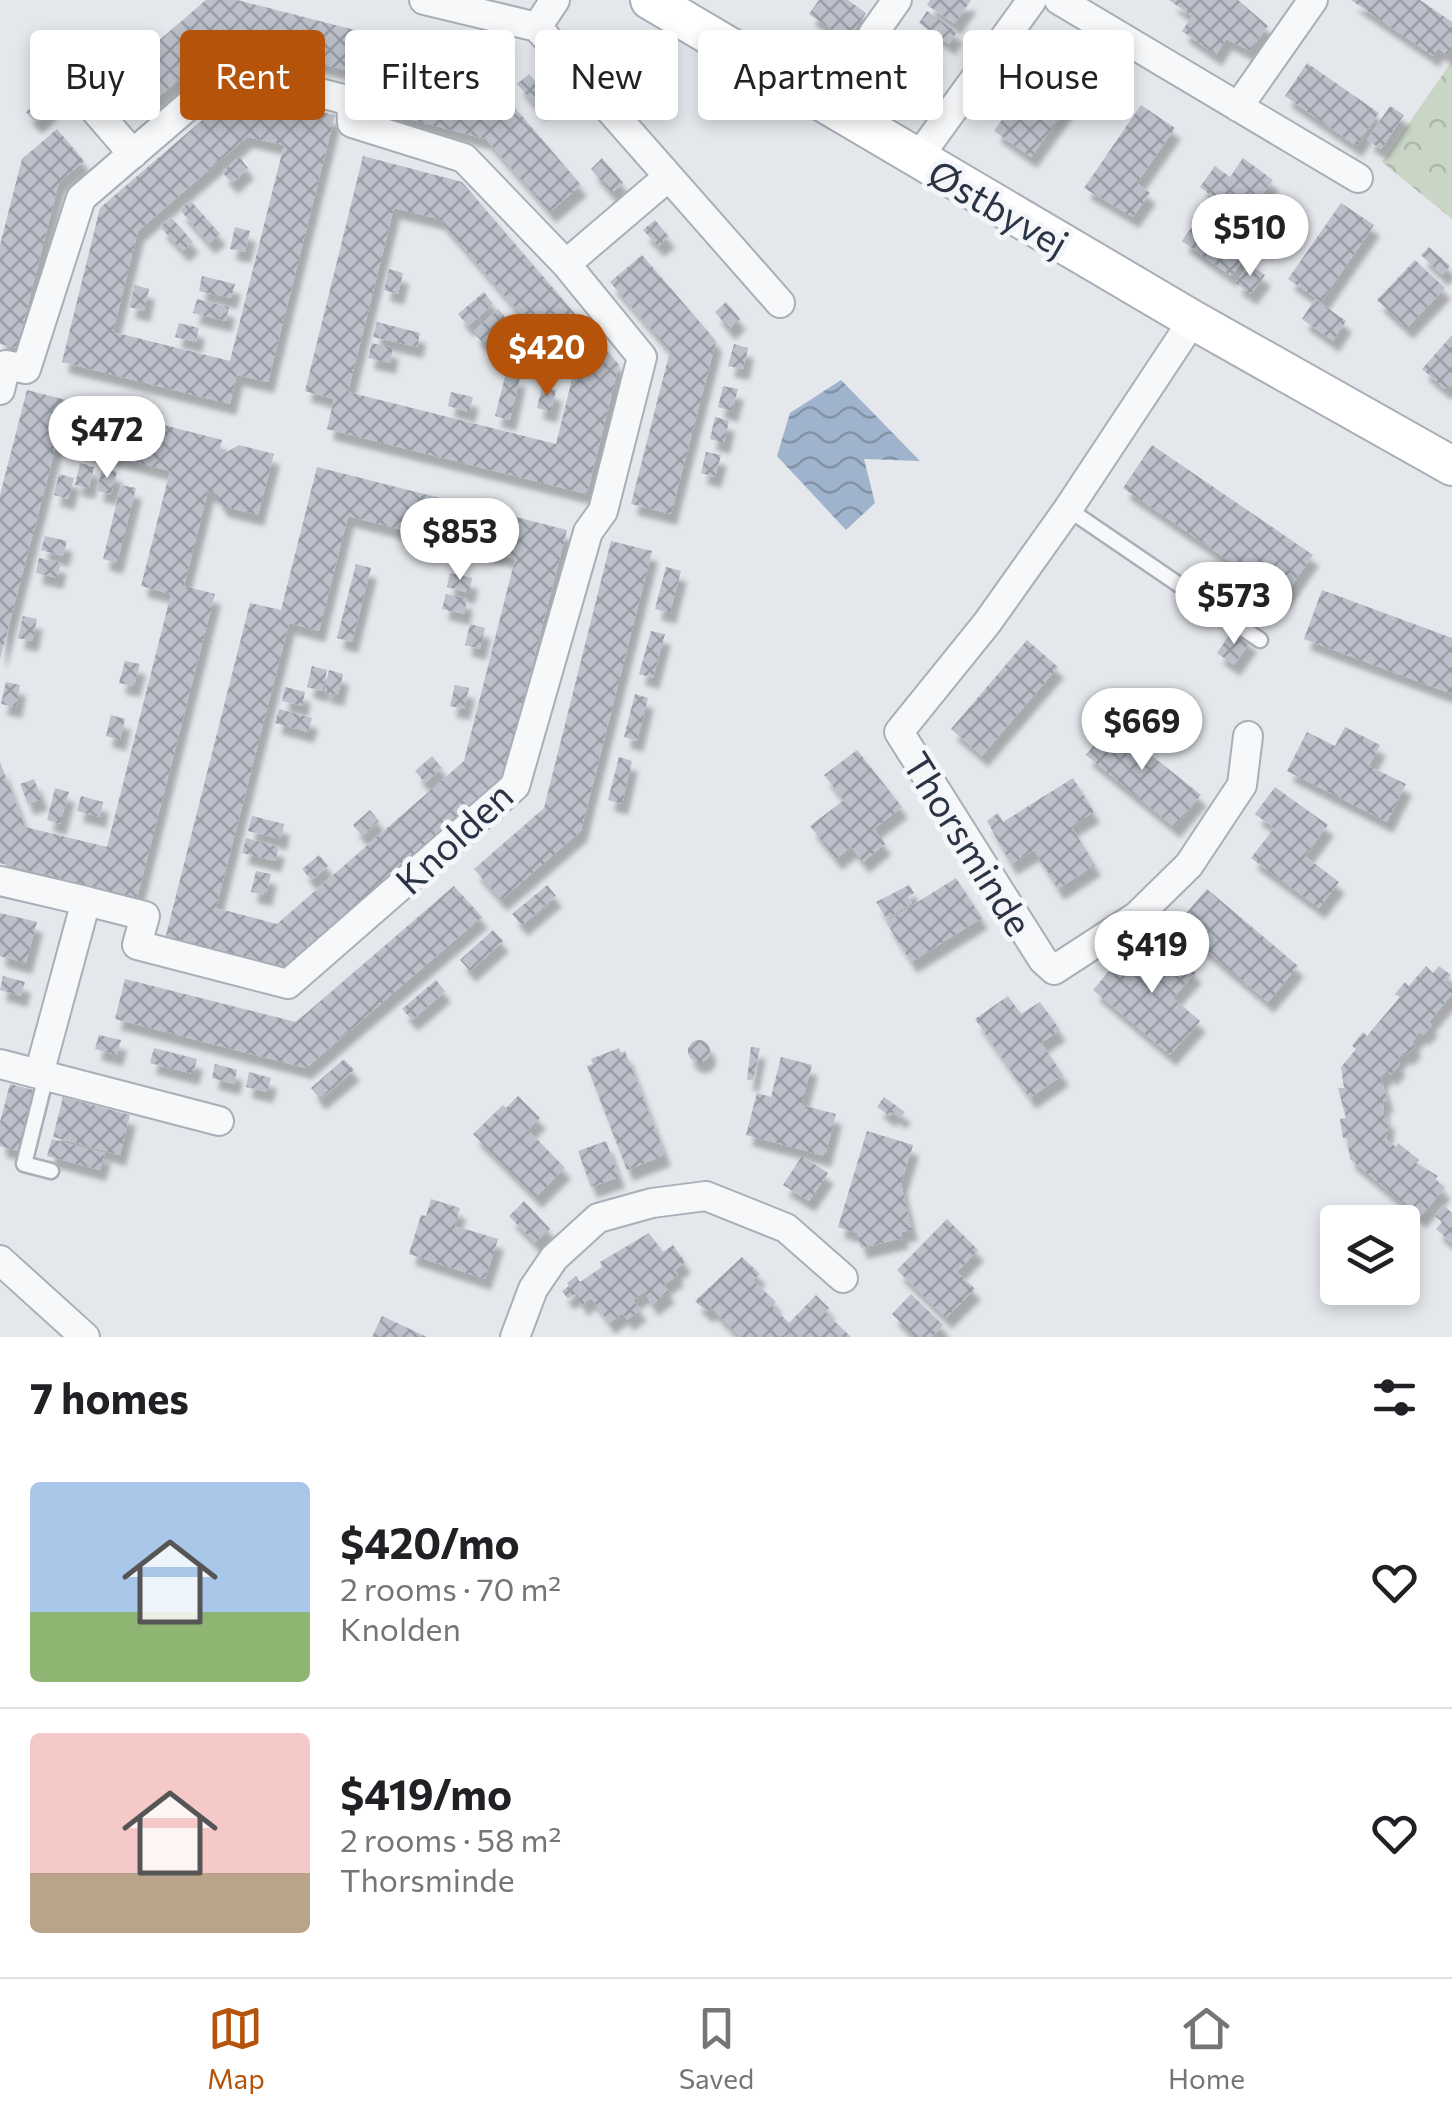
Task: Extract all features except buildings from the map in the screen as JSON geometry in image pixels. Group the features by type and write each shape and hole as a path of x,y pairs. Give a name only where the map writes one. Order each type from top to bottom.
{"street":[{"path":"424,0 538,27 780,303"},
{"path":"538,27 556,0"},
{"name":"Østbyvej","path":"650,0 1193,320 1452,466"},
{"path":"876,30 897,0"},
{"path":"917,159 1032,0"},
{"path":"1059,0 1358,178"},
{"path":"1238,107 1313,0"},
{"name":"Knolden","path":"0,390 6,364 26,369 81,198 230,70 351,101 352,123 464,158 566,264 642,357 603,511 588,532 516,786 288,984 137,944 145,916 0,881"},
{"path":"103,120 132,154"},
{"path":"566,264 668,177"},
{"name":"Thorsminde","path":"1193,320 988,623 899,732 1043,960 1054,970 1137,916 1188,865 1242,786 1248,736"},
{"name":"Østbyvej","path":"1350,411 1452,483"},
{"path":"42,1075 86,901"},
{"path":"0,1064 219,1121"},
{"path":"515,1337 533,1288 554,1258 598,1218 652,1203 706,1196 786,1228 843,1278"},
{"path":"0,1260 84,1337"}],"lane":[{"path":"1068,509 1260,640"},
{"path":"42,1075 24,1164 51,1171"}],"green space":[{"path":"1452,61 1452,219 1382,162"}],"water":[{"path":"841,380 920,461 864,459 875,503 846,530 777,456 790,413"}]}
